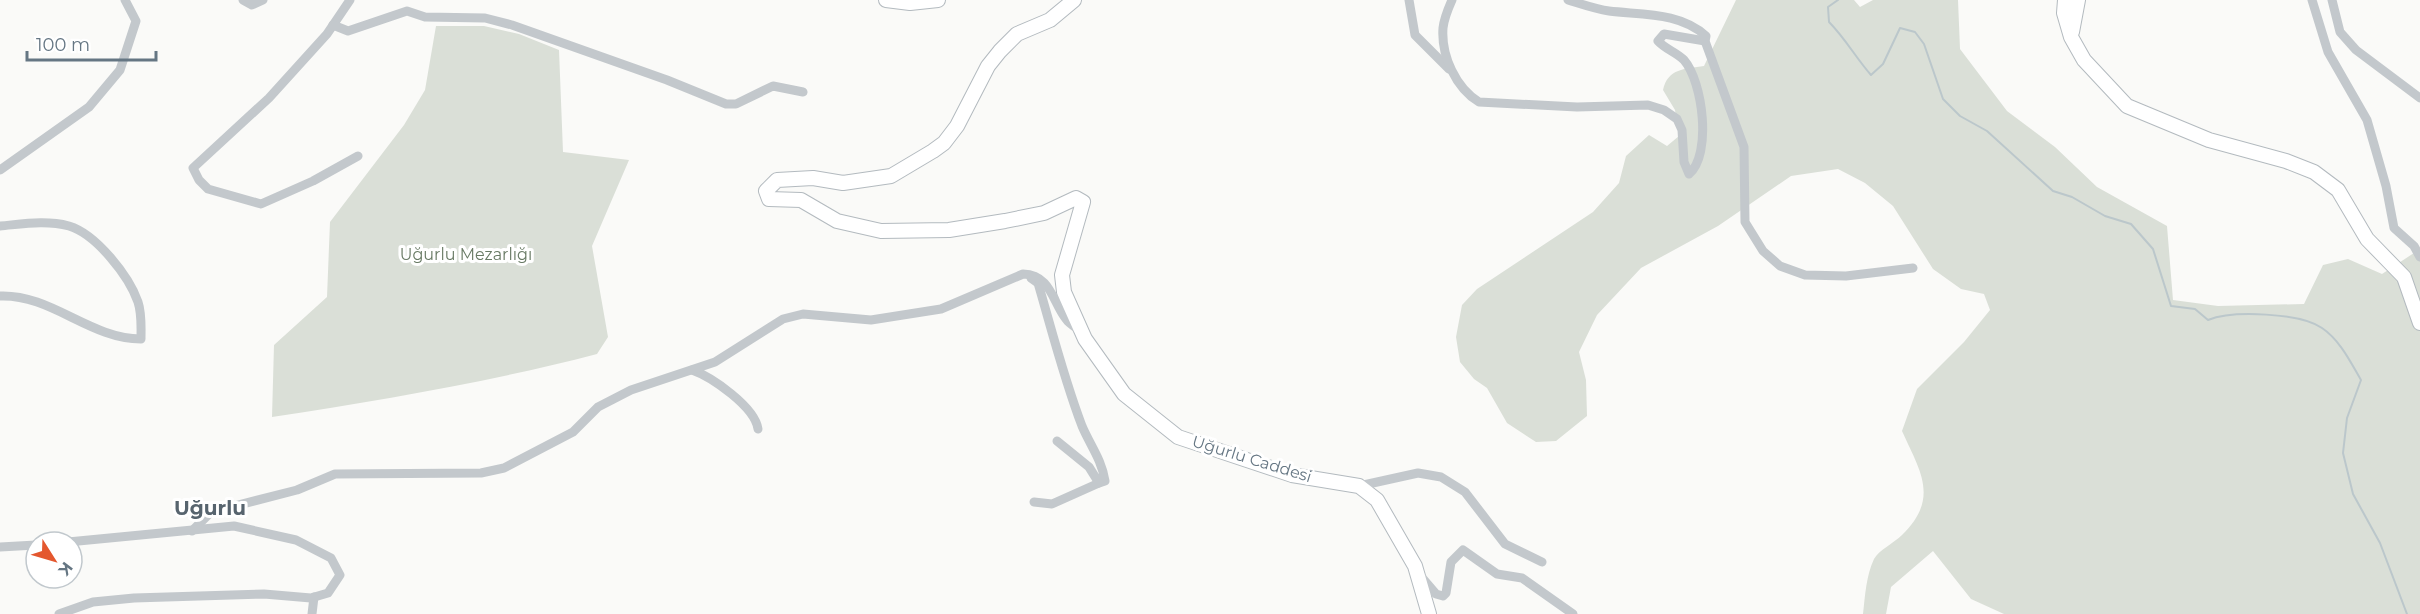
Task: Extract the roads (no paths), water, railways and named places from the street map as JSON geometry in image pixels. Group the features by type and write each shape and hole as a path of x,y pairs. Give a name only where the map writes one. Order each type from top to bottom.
{"street":[{"path":"0,170 89,107 120,70 136,21 125,0"},
{"path":"243,0 252,5 263,0"},
{"path":"350,0 333,26 269,98 193,168 199,180 208,189 261,204 313,181 358,156"},
{"path":"886,0 910,3 938,0"},
{"name":"Uğurlu Caddesi","path":"1074,0 1050,20 1017,34 1000,51 988,66 957,126 944,143 933,151 891,176 843,183 813,178 786,179 772,183 766,191 769,199 801,200 837,221 881,231 950,230 1005,221 1044,213 1076,198 1083,202 1082,212 1062,274 1064,292 1081,331 1124,394 1178,437 1292,475 1359,486"},
{"path":"1408,0 1415,35 1454,72"},
{"path":"1452,0 1443,25 1443,41 1465,94 1479,102 1577,107 1647,105 1664,110 1677,119 1682,130 1684,162 1689,174 1698,167 1704,139 1698,97 1684,60 1658,41 1664,34 1705,41"},
{"path":"1568,0 1606,10 1670,17 1696,27 1706,36 1705,41 1744,147 1745,222 1763,251 1780,266 1805,275 1846,276 1913,267"},
{"path":"2065,0 2064,13 2071,37 2084,60 2127,106 2209,140 2286,161 2314,172 2338,190 2367,239 2404,277 2420,323"},
{"path":"2071,37 2078,0"},
{"path":"2312,0 2328,52 2367,120 2386,186 2394,228 2414,246 2420,258"},
{"path":"2332,0 2340,32 2356,51 2420,98"},
{"path":"333,26 348,31 407,11 425,17 485,18 512,25 667,80 726,104 736,104 773,86 803,92"},
{"path":"0,226 45,222 69,226 88,234 109,256 138,302 141,339 101,330 38,301 17,296 0,296"},
{"path":"1027,274 1038,283 1052,338 1083,428 1104,471 1105,481 1052,504 1034,502"},
{"path":"192,531 211,512 297,490 335,474 481,473 504,468 573,432 598,407 631,390 714,362 783,319 803,314 871,320 941,309 1027,274 1042,278 1067,322 1081,331"},
{"path":"692,370 710,377 730,394 757,419 758,429"},
{"path":"1057,441 1084,462 1099,483"},
{"path":"1359,486 1418,473 1441,477 1465,492 1505,544 1542,562"},
{"path":"1359,486 1377,500 1416,572 1429,614"},
{"path":"59,614 93,602 134,598 264,594 314,597 328,593 340,575 332,558 296,540 234,526 84,541"},
{"path":"0,547 24,546"},
{"path":"1416,572 1423,576 1436,594 1443,596 1446,593 1451,562 1463,550 1497,574 1522,578 1573,614"},
{"path":"312,614 314,597"}],"waterway":[{"path":"1838,0 1828,7 1829,22 1871,75 1883,64 1900,28 1915,32 1924,44 1943,99 1960,116 1987,131 2053,191 2072,197 2105,216 2131,224 2153,249 2171,306 2195,309 2208,320 2249,314 2298,319 2322,328 2334,339 2361,380 2347,418 2343,453 2353,494 2380,543 2407,614"}],"district":[{"name":"Uğurlu","path":"210,508"}],"park label":[{"name":"Uğurlu Mezarlığı","path":"466,254"}]}
